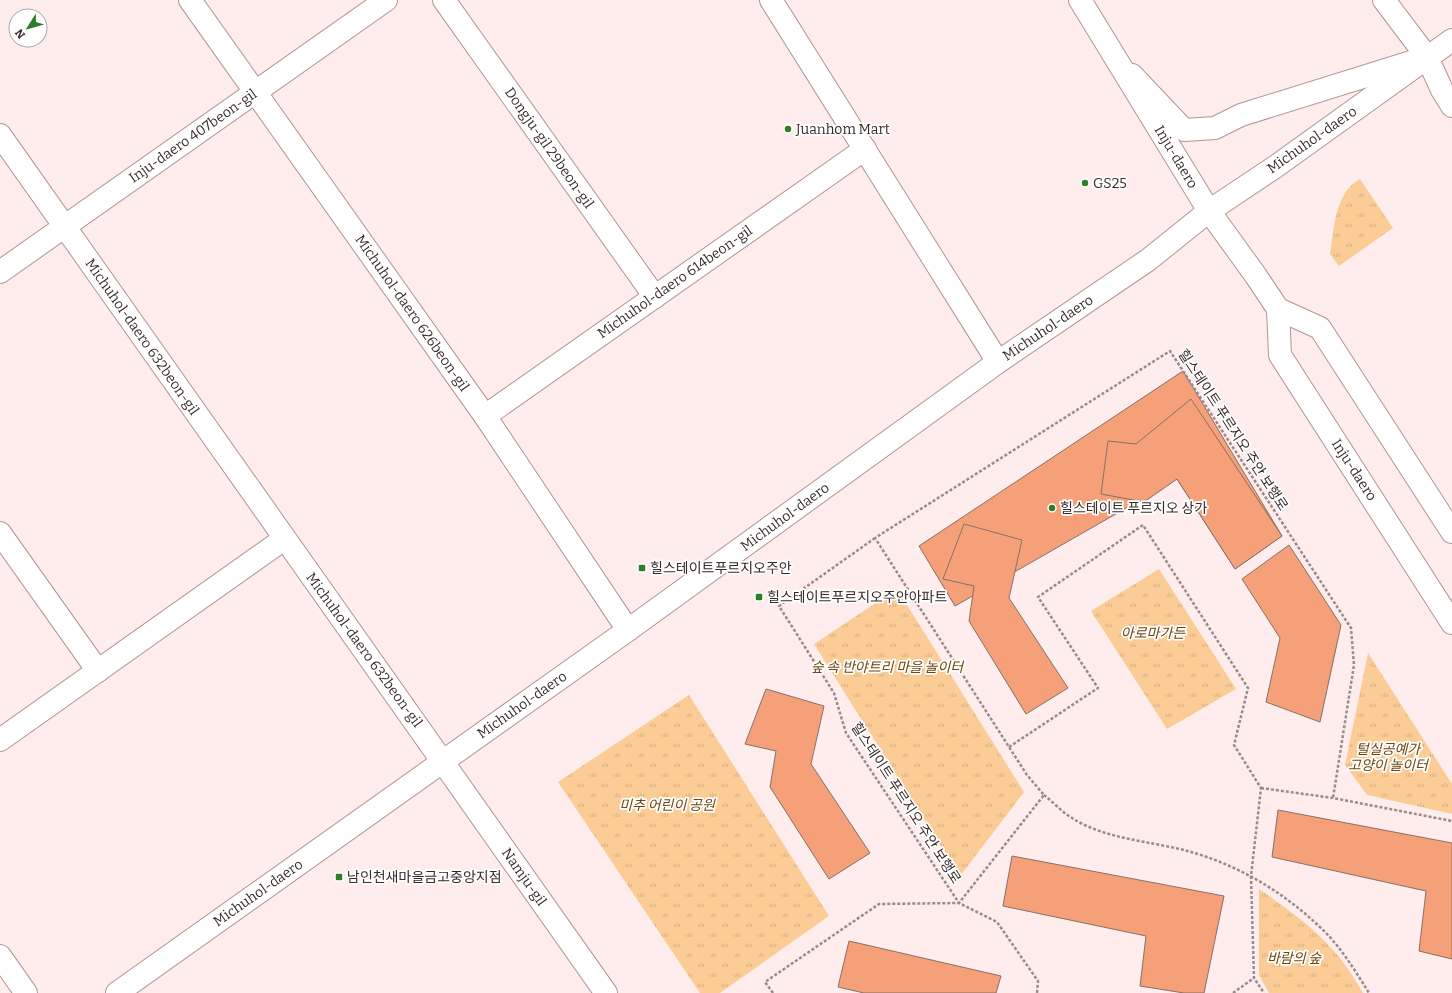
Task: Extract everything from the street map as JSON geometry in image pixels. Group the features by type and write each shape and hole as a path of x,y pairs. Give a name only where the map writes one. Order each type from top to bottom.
{"main road":[{"name":"Michuhol-daero 626beon-gil","path":"190,0 485,416 628,630"},
{"name":"Inju-daero 407beon-gil","path":"0,272 386,0"},
{"name":"Dongju-gil 29beon-gil","path":"444,0 654,297"},
{"path":"771,0 998,362"},
{"name":"Inju-daero","path":"1080,0 1119,61 1209,211 1278,309 1280,355 1452,623"},
{"path":"1384,0 1427,57 1442,90 1452,106"},
{"name":"Michuhol-daero","path":"117,993 628,630 998,362 1148,260 1209,211 1275,167 1452,40"},
{"path":"1119,61 1184,130 1215,128 1241,115 1427,57"},
{"name":"Michuhol-daero 632beon-gil","path":"0,135 284,539 443,761"},
{"name":"Michuhol-daero 614beon-gil","path":"485,416 865,149"},
{"path":"1278,309 1320,328 1452,532"},
{"path":"0,533 90,676"},
{"path":"0,740 284,539"},
{"name":"Namju-gil","path":"443,761 600,991"},
{"path":"0,956 26,993"}],"path":[{"name":"힐스테이트 푸르지오 주안 보행로","path":"959,904 846,733 834,693 779,606 875,538 1170,351 1350,628 1354,665 1333,798"},
{"path":"1009,747 1098,688 1038,597 1143,525 1248,688 1234,745 1261,788 1251,876 1254,978 1264,993"},
{"path":"875,538 1027,775 1044,794 1072,818 1104,832 1190,852 1221,862 1251,876 1292,902 1326,932 1357,974 1368,993"},
{"path":"1261,788 1333,798 1452,821"},
{"name":"힐스테이트 푸르지오 주안 보행로","path":"959,904 1044,794"},
{"name":"힐스테이트 푸르지오 주안 보행로","path":"773,993 765,982 879,904 959,904 996,922 1038,981 1037,993"},
{"path":"1233,993 1254,978"}],"green space":[{"path":"1360,179 1393,228 1339,266 1330,254 1337,212 1345,193"},
{"name":"아로마가든","path":"1159,569 1236,689 1167,729 1091,611"},
{"name":"숲 속 반야트리 마을 놀이터","path":"897,589 1024,792 960,876 814,644"},
{"name":"털실공예가 고양이 놀이터","path":"1368,653 1452,784 1452,814 1367,795 1345,765"},
{"name":"미추 어린이 공원","path":"689,695 829,916 720,993 700,993 558,782"},
{"name":"바람의 숲","path":"1259,889 1318,934 1341,960 1363,993 1269,993 1259,975"}],"building":[{"name":"힐스테이트 푸르지오 상가","path":"1183,371 1282,536 1235,569 1177,479 955,606 919,546"},
{"path":"1191,399 1282,536 1235,569 1177,479 1144,502 1101,494 1108,441 1136,444"},
{"path":"964,524 1022,540 1009,598 1068,688 1026,714 969,621 974,586 943,579"},
{"path":"1289,545 1341,625 1320,722 1266,702 1280,638 1242,579"},
{"path":"766,689 824,706 811,764 870,853 829,879 770,787 776,751 745,744"},
{"path":"1278,810 1452,843 1452,959 1419,951 1426,891 1272,857"},
{"path":"1012,856 1224,896 1204,993 1184,993 1140,986 1146,936 1003,906"},
{"path":"849,941 1001,976 996,993 864,993 838,987"}],"place":[{"name":"Juanhom Mart","path":"788,129"},
{"name":"GS25","path":"1085,183"},
{"name":"힐스테이트 푸르지오 상가","path":"1052,508"},
{"name":"힐스테이트푸르지오주안","path":"642,568"},
{"name":"힐스테이트푸르지오주안아파트","path":"759,597"},
{"name":"남인천새마을금고중앙지점","path":"339,877"}]}
